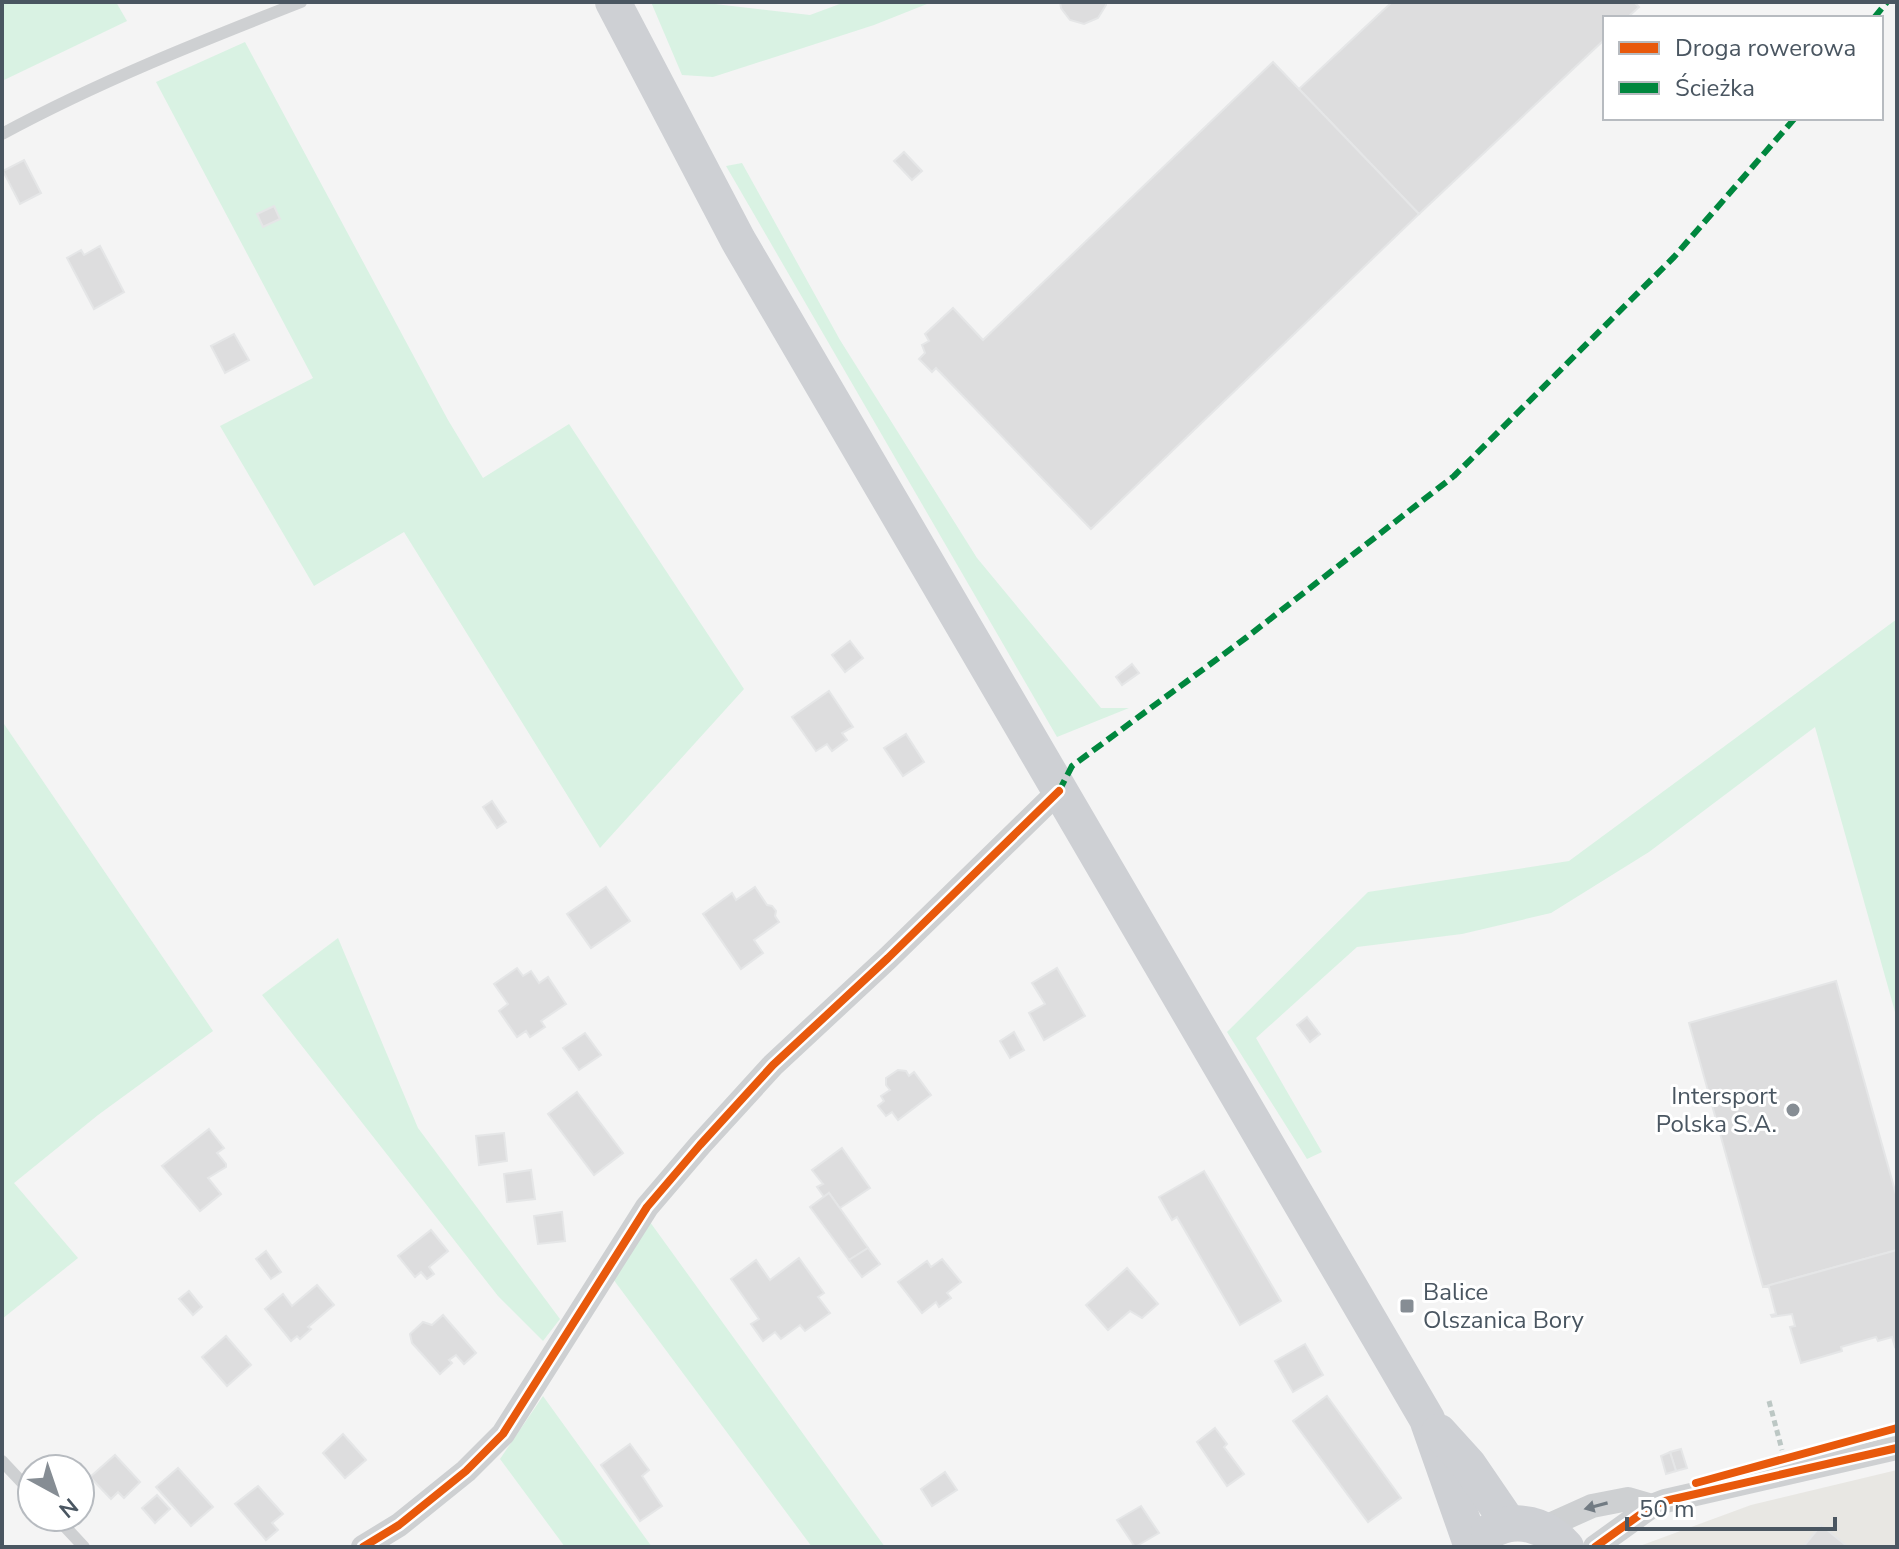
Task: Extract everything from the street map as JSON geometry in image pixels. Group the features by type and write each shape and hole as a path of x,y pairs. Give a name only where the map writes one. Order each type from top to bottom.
{"main road":[{"path":"613,2 738,240 1427,1419 1472,1547 1482,1536 1539,1533"},
{"path":"1427,1419 1539,1533"}],"street":[{"path":"363,1547 399,1525 466,1471 503,1434 647,1207 700,1145 773,1065 1059,791"},
{"path":"1595,1547 1652,1506 1897,1448"},
{"path":"1539,1533 1592,1506 1628,1499 1652,1506"}],"lane":[{"path":"2,134 186,46 301,2"},
{"path":"2,1461 16,1476"}],"path":[{"path":"1769,1401 1784,1457"}],"shaded area":[{"path":"1897,1470 1897,1547 1637,1547 1751,1505"}],"green space":[{"path":"2,2 116,2 127,21 2,81"},
{"path":"651,2 698,2 810,15 845,2 932,2 874,25 713,77 682,75"},
{"path":"245,42 448,420 483,478 569,424 744,689 600,848 404,532 314,586 220,426 313,378 156,82"},
{"path":"742,163 840,340 977,558 1101,708 1129,708 1057,737 726,166"},
{"path":"1897,619 1897,1019 1815,727 1649,852 1551,913 1462,934 1357,947 1256,1038 1322,1152 1307,1159 1227,1032 1368,892 1569,861"},
{"path":"2,721 213,1031 98,1115 14,1183 78,1258 2,1319"},
{"path":"338,938 418,1128 560,1319 543,1341 498,1296 262,995"},
{"path":"650,1222 885,1547 812,1547 613,1279"},
{"path":"543,1396 652,1547 565,1547 500,1459"}],"building":[{"path":"1060,2 1106,2 1106,5 1098,18 1084,24 1070,20"},
{"path":"1392,2 1634,2 1639,7 1629,16 1603,16 1603,41 1419,214 1299,89"},
{"path":"1273,62 1419,214 1091,529 936,368 932,372 919,359 925,353 922,345 929,341 925,334 953,308 983,340"},
{"path":"904,152 922,171 912,180 894,161"},
{"path":"24,160 41,193 20,204 3,171"},
{"path":"274,206 280,219 263,227 257,214"},
{"path":"100,246 124,292 94,309 67,258 81,250 84,255"},
{"path":"234,334 249,360 225,373 211,346"},
{"path":"850,641 863,658 845,672 832,655"},
{"path":"1132,664 1139,673 1122,685 1116,677"},
{"path":"829,691 853,727 842,733 847,740 832,751 827,744 816,751 792,717"},
{"path":"906,734 924,762 903,776 884,748"},
{"path":"492,801 506,822 497,828 483,807"},
{"path":"606,887 630,921 591,948 567,914"},
{"path":"755,887 767,905 776,911 779,922 754,940 763,953 741,969 703,914 732,893 736,900"},
{"path":"517,968 523,976 531,971 539,983 548,977 566,1004 541,1021 545,1027 530,1037 526,1031 517,1037 499,1011 508,1004 494,984"},
{"path":"1057,968 1085,1016 1044,1040 1029,1013 1045,1004 1032,983"},
{"name":"Intersport Polska S.A.","path":"1836,981 1897,1198 1897,1250 1763,1287 1689,1023"},
{"path":"1307,1017 1320,1034 1310,1042 1297,1025"},
{"path":"1014,1032 1024,1050 1010,1058 1000,1041"},
{"path":"585,1033 601,1055 579,1070 563,1048"},
{"path":"898,1070 906,1071 909,1076 914,1072 931,1095 898,1120 892,1112 886,1116 878,1106 884,1101 881,1096 890,1090 886,1078"},
{"path":"577,1092 623,1153 594,1175 548,1114"},
{"path":"209,1129 224,1148 217,1153 226,1167 208,1178 221,1194 200,1211 162,1166"},
{"path":"504,1133 507,1161 479,1165 476,1136"},
{"path":"842,1148 870,1188 840,1208 829,1193 824,1197 817,1187 823,1184 812,1170"},
{"path":"531,1170 535,1199 507,1202 504,1174"},
{"path":"1204,1171 1281,1301 1240,1325 1177,1217 1172,1220 1159,1197"},
{"path":"829,1193 868,1248 849,1260 810,1207"},
{"path":"562,1212 565,1241 538,1244 534,1216"},
{"path":"431,1230 448,1251 429,1267 434,1274 427,1279 421,1272 415,1277 398,1256"},
{"path":"868,1248 880,1264 862,1277 849,1260"},
{"path":"1897,1250 1897,1346 1892,1337 1878,1341 1876,1337 1801,1363 1790,1327 1795,1326 1792,1314 1772,1317 1776,1314 1769,1287 1763,1287"},
{"path":"266,1251 281,1272 271,1279 256,1259"},
{"path":"799,1258 824,1293 818,1297 830,1313 805,1331 800,1325 781,1339 775,1332 763,1341 751,1324 759,1319 731,1279 756,1260 770,1280"},
{"path":"942,1259 961,1282 947,1293 951,1298 939,1307 936,1302 922,1313 898,1282 927,1261 931,1267"},
{"path":"1127,1268 1158,1304 1142,1318 1130,1311 1108,1330 1086,1305"},
{"path":"317,1285 334,1305 308,1327 311,1329 300,1339 297,1336 291,1341 265,1309 283,1294 292,1306"},
{"path":"189,1291 202,1307 193,1315 179,1299"},
{"path":"443,1315 476,1353 464,1364 456,1355 440,1374 412,1343 410,1334 423,1322 432,1325"},
{"path":"226,1336 251,1365 227,1386 202,1357"},
{"path":"1305,1344 1323,1375 1293,1392 1275,1361"},
{"path":"1327,1396 1401,1498 1368,1522 1293,1421"},
{"path":"1215,1428 1227,1444 1224,1447 1244,1474 1227,1486 1197,1442"},
{"path":"343,1434 366,1460 345,1478 323,1453"},
{"path":"630,1444 649,1470 642,1476 662,1506 640,1521 601,1465"},
{"path":"1681,1449 1687,1468 1676,1471 1670,1452"},
{"path":"1670,1452 1676,1471 1666,1474 1661,1456"},
{"path":"115,1455 140,1482 124,1498 118,1492 111,1499 96,1483 96,1472"},
{"path":"178,1468 213,1507 191,1526 156,1487"},
{"path":"945,1472 957,1490 932,1506 921,1489"},
{"path":"258,1486 283,1514 272,1523 278,1530 266,1540 235,1504"},
{"path":"157,1495 170,1509 155,1523 142,1508"},
{"path":"1141,1506 1159,1533 1135,1547 1117,1520"},
{"path":"1821,1525 1848,1547 1803,1547"}],"marked path":[{"path":"1876,16 1887,2"},
{"path":"1059,791 1072,766 1247,637 1454,476 1674,257 1793,120"}],"cycle path":[{"path":"363,1547 399,1525 466,1471 503,1434 647,1207 700,1145 773,1065 1059,791"},
{"path":"1696,1483 1897,1428"},
{"path":"1595,1547 1652,1506 1665,1501 1897,1448"}],"place":[{"name":"Intersport Polska S.A.","path":"1793,1110"},
{"name":"Balice Olszanica Bory","path":"1407,1306"}]}
